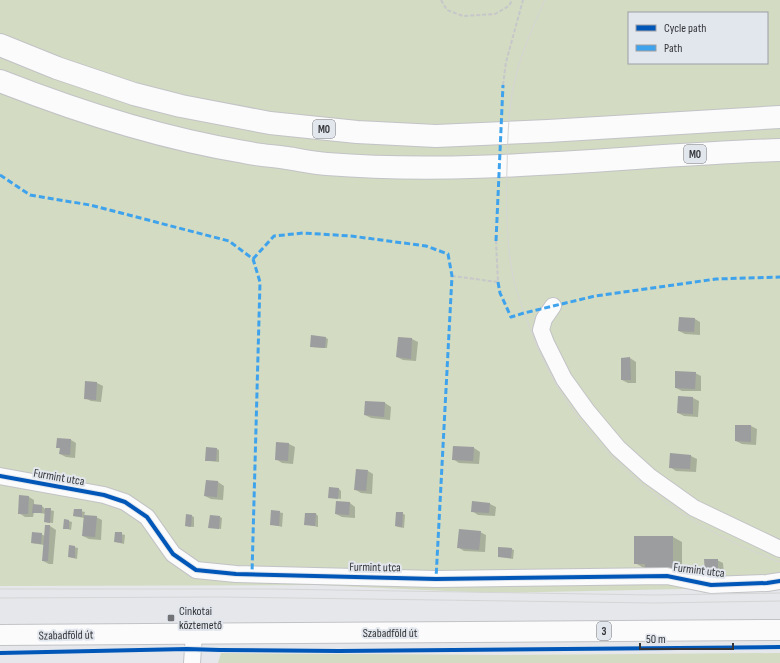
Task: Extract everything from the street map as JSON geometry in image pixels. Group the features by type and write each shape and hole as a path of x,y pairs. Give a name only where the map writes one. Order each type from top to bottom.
{"highway":[{"name":"M0","path":"0,45 64,71 134,94 181,106 270,123 356,132 436,136 780,117"},
{"name":"M0","path":"0,81 69,107 119,123 177,138 244,152 324,164 437,168 542,164 780,150"}],"main road":[{"name":"Szabadföld út","path":"0,635 780,630"}],"street":[{"path":"553,306 544,319 541,330 546,343 564,379 582,405 618,448 649,476 694,508 780,549"},
{"name":"Furmint utca","path":"0,476 104,496 125,502 147,517 173,554 196,570 236,574 436,579 667,576 711,585 767,583 780,581"},
{"path":"192,663 194,634"}],"path":[{"path":"441,0 447,10 463,16 494,14 509,6 512,0"},
{"path":"503,85 506,62 523,0"},
{"path":"452,276 498,282 496,241"}],"green space":[{"path":"0,0 780,0 780,587 491,593 317,585 0,586"},
{"path":"221,653 502,655 780,653 780,663 218,663"}],"building":[{"path":"679,317 695,318 694,332 678,331"},
{"path":"311,335 326,337 325,348 310,347"},
{"path":"398,337 412,338 411,359 396,357"},
{"path":"630,357 631,380 621,380 621,358"},
{"path":"675,371 696,372 695,389 675,388"},
{"path":"85,381 97,382 96,400 84,399"},
{"path":"678,396 693,397 693,414 677,413"},
{"path":"365,401 385,402 384,417 364,415"},
{"path":"735,425 751,425 751,442 735,441"},
{"path":"57,438 71,439 70,455 59,454 60,448 56,448"},
{"path":"276,442 289,443 288,461 275,460"},
{"path":"453,446 474,447 473,461 452,460"},
{"path":"206,447 217,448 216,461 205,461"},
{"path":"670,453 691,455 690,469 669,468"},
{"path":"356,469 368,470 366,491 354,490"},
{"path":"206,480 218,481 217,497 204,496"},
{"path":"329,487 339,488 338,499 328,498"},
{"path":"19,495 29,496 28,514 18,514"},
{"path":"336,501 350,502 349,515 335,514"},
{"path":"472,501 490,503 489,513 471,512"},
{"path":"33,504 42,505 42,513 32,513"},
{"path":"45,508 51,508 50,523 44,522"},
{"path":"74,509 82,509 82,517 73,516"},
{"path":"271,510 280,511 279,526 270,525"},
{"path":"396,512 403,512 402,527 395,526"},
{"path":"305,513 316,513 315,526 304,525"},
{"path":"186,514 192,515 191,527 185,526"},
{"path":"84,515 97,516 95,537 82,536"},
{"path":"210,515 220,516 219,529 208,528"},
{"path":"64,519 69,520 69,529 63,529"},
{"path":"45,525 50,525 48,561 42,561"},
{"path":"459,529 481,531 479,550 457,548"},
{"path":"32,532 42,533 41,544 31,543"},
{"path":"115,532 122,532 122,543 114,542"},
{"path":"634,536 673,536 673,569 645,569 645,564 634,564"},
{"path":"69,545 75,546 75,558 68,557"},
{"path":"498,547 512,548 511,558 498,557"},
{"path":"704,559 718,559 718,572 705,573"}],"tram line":[{"path":"545,0 525,46 516,75 511,98 508,132 507,229 509,253 516,289 530,328 548,370 571,408 598,442 628,473 662,500 699,524 738,544 780,562"},
{"path":"0,589 273,589 654,595 780,593"},
{"path":"0,598 220,597 654,603 780,601"}],"marked path":[{"path":"496,241 503,85"},
{"path":"0,175 30,195 90,205 229,241 253,259 260,282 252,574"},
{"path":"253,259 274,236 303,233 351,236 426,246 448,254 452,276 436,579"},
{"path":"498,282 500,293 511,317 595,296 716,279 780,277"}],"cycle path":[{"path":"0,476 104,495 125,502 147,517 173,554 196,570 236,574 436,579 667,576 711,585 767,583 780,581"},
{"path":"0,653 187,649 339,651 780,647"}],"place":[{"name":"Cinkotai köztemető","path":"171,618"}]}
